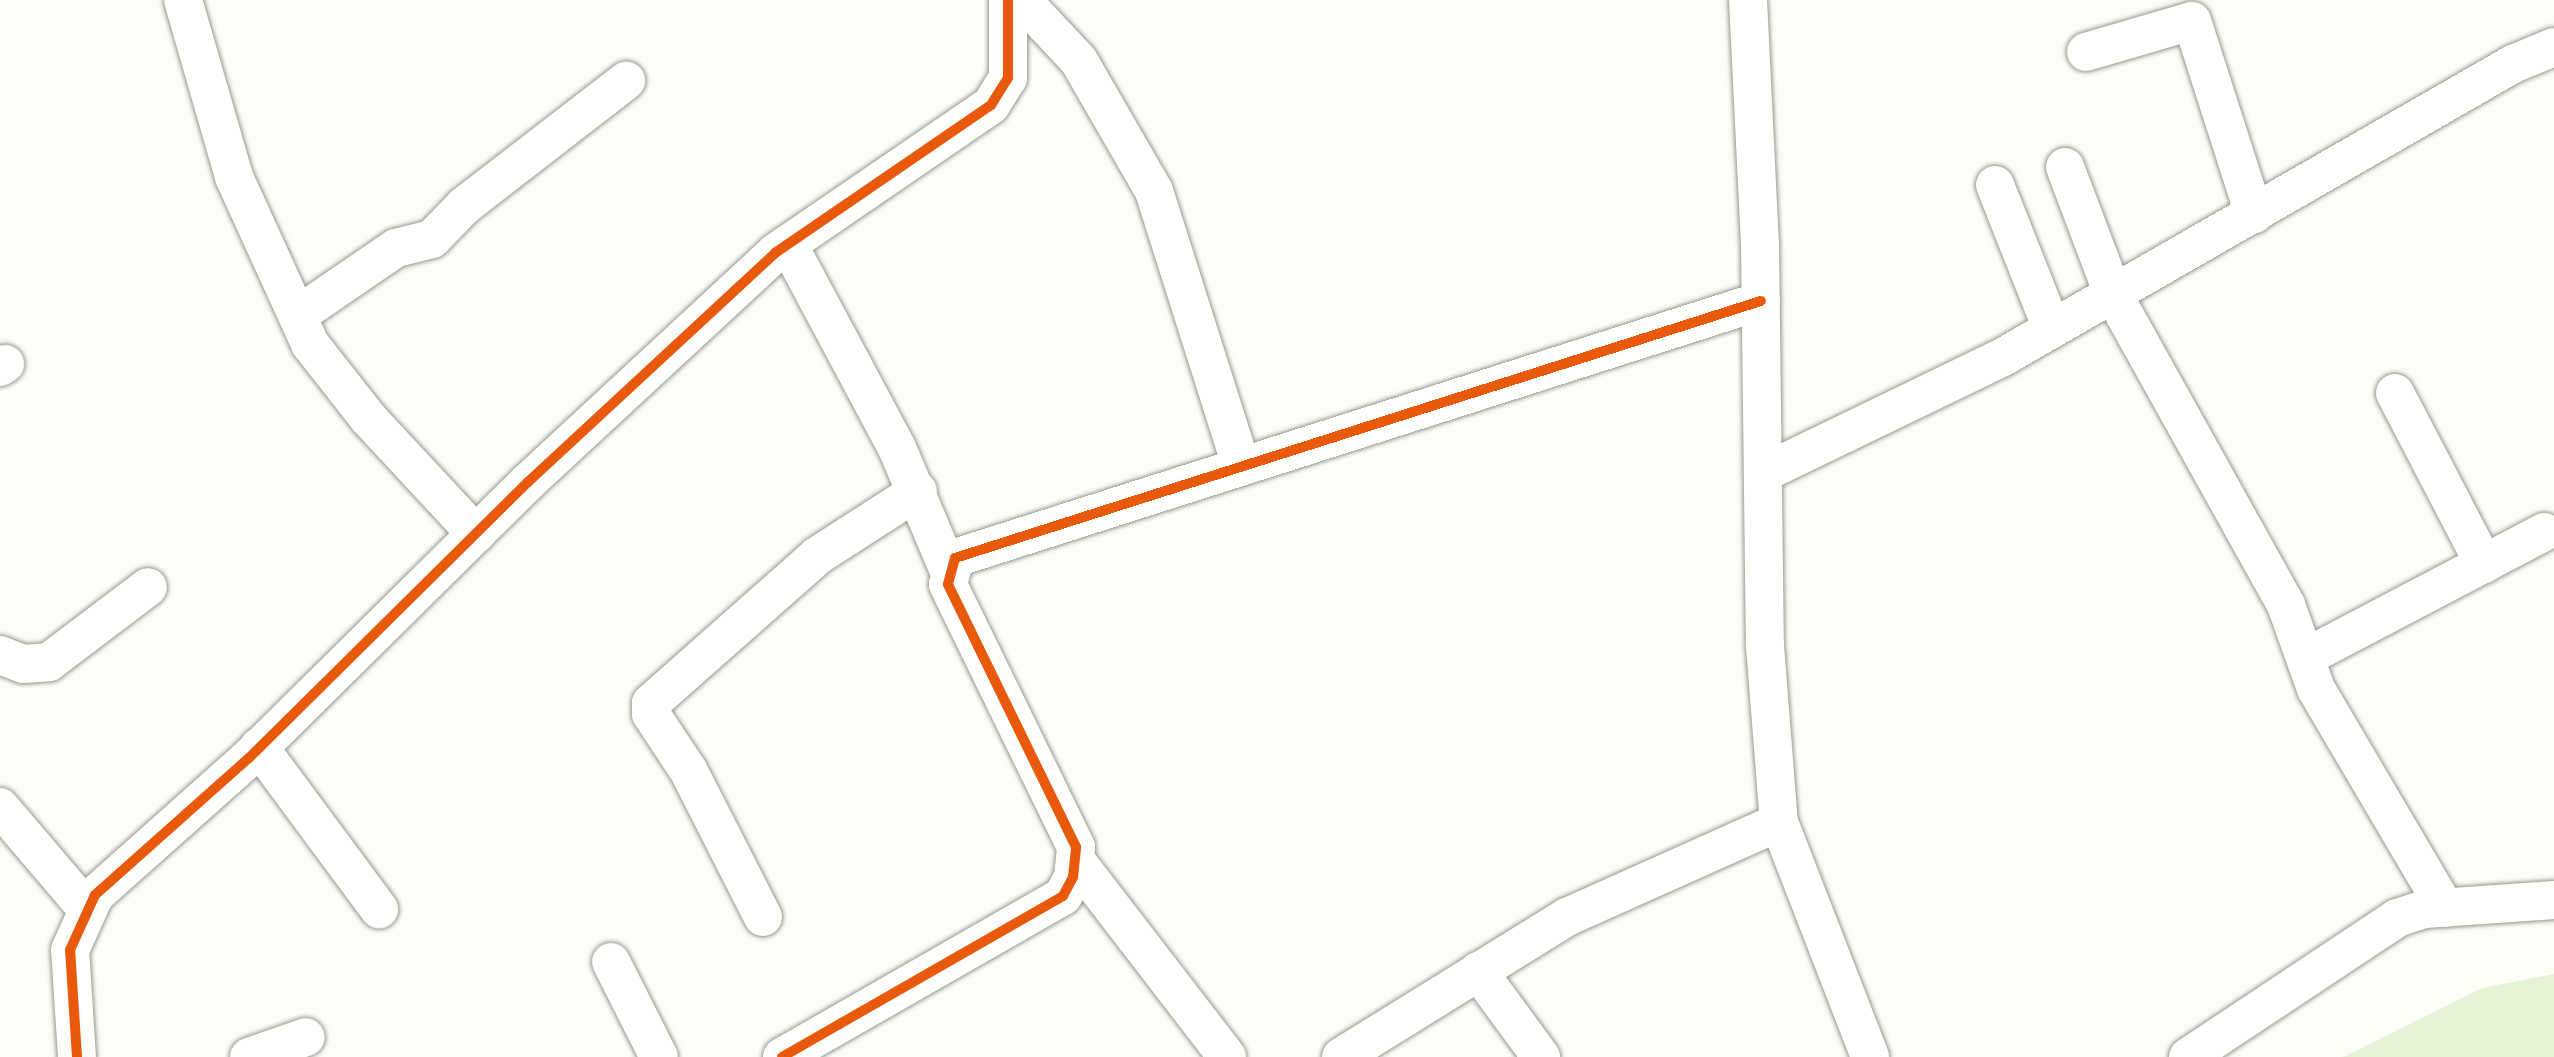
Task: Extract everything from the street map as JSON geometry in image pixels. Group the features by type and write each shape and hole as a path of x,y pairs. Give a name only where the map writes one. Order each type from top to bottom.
{"street":[{"path":"183,0 234,177 310,344 369,419 476,534"},
{"path":"77,1057 70,950 86,908 259,747 476,534 788,244 991,105 1008,78 1008,0"},
{"path":"1022,0 1079,61 1154,191 1241,465"},
{"path":"1748,0 1761,301 1765,646 1779,822 1870,1057"},
{"path":"2086,52 2192,21 2254,214"},
{"path":"1763,473 2052,329 2513,64 2554,47"},
{"path":"298,315 396,248 432,239 464,206 626,81"},
{"path":"2065,167 2113,294 2286,605 2316,689 2445,908"},
{"path":"1995,185 2052,329"},
{"path":"782,1057 1063,896 1077,862 1076,847 948,584 947,569 918,491 788,244"},
{"path":"947,569 969,551 1761,301"},
{"path":"2395,393 2484,564"},
{"path":"763,917 688,770 651,713 651,703 817,556 918,491"},
{"path":"2306,657 2544,532"},
{"path":"0,654 23,664 49,662 148,587"},
{"path":"259,747 379,909"},
{"path":"0,807 86,908"},
{"path":"1341,1057 1567,917 1779,822"},
{"path":"1077,862 1227,1057"},
{"path":"2188,1057 2397,918 2445,908 2554,900"},
{"path":"611,962 659,1057"},
{"path":"1478,971 1541,1057"},
{"path":"249,1057 306,1037"}],"green space":[{"path":"2554,974 2554,1057 2343,1057 2482,988"}],"cycle path":[{"path":"77,1057 70,950 95,895 249,758 528,482 775,253 991,105 1008,78 1008,0"},
{"path":"782,1057 1063,896 1073,877 1076,847 948,584 955,558 1761,301"}]}
